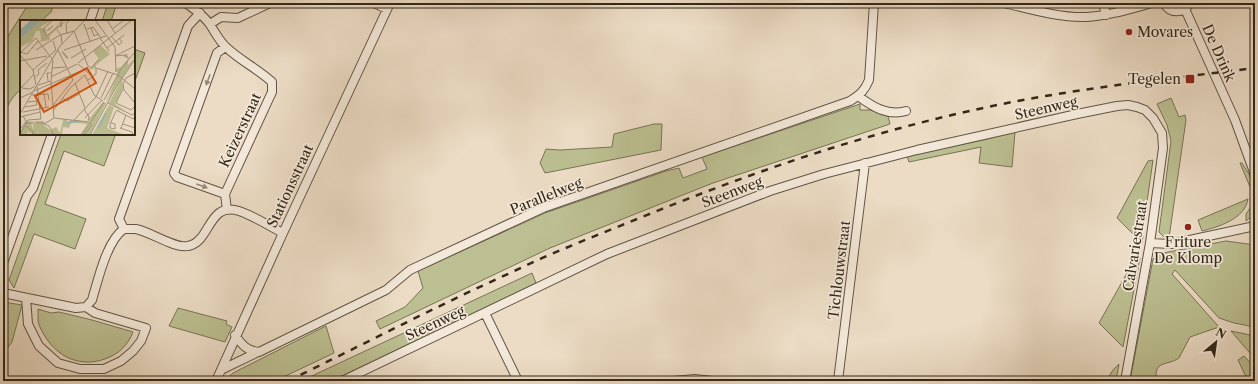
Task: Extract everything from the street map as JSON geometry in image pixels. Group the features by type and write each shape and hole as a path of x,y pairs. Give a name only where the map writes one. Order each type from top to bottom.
{"street":[{"path":"90,20 96,3"},
{"name":"Keizerstraat","path":"186,3 200,13 210,24 225,47 272,82 272,92 225,194 226,210"},
{"path":"210,24 221,17 238,18 270,3"},
{"path":"374,3 389,6"},
{"path":"874,3 869,80 865,89 858,96 872,107 884,112 898,113 906,111"},
{"path":"1004,3 1061,15 1084,17 1106,15 1152,3"},
{"path":"1103,3 1106,15"},
{"path":"1164,3 1169,9 1175,11 1187,6"},
{"name":"Stationsstraat","path":"216,381 389,6"},
{"name":"De Drink","path":"1187,6 1255,175"},
{"path":"124,229 119,219 121,211 188,26 200,13"},
{"path":"225,47 217,53 174,173 176,177 225,194"},
{"name":"Parallelweg","path":"221,370 386,290 410,270 543,208 850,101 858,96"},
{"name":"Steenweg","path":"342,381 572,270 636,243 770,191 824,174 917,150 1117,106 1128,105 1137,107 1145,110 1153,118"},
{"name":"Calvariestraat","path":"1125,381 1150,243 1163,148 1162,132 1153,118"},
{"path":"3,263 27,196 33,188 52,135"},
{"name":"Tichlouwstraat","path":"838,381 866,163"},
{"path":"86,307 92,300 111,244 118,233 124,229 136,229 179,245 188,246 197,243 202,238 217,214 226,210 238,211 283,233"},
{"path":"1150,243 1172,244 1255,226"},
{"path":"3,293 76,308 86,307 95,313 146,328 141,341 121,361 104,368 80,369 58,363 39,346 28,324 26,298"},
{"path":"485,313 518,381"},
{"path":"236,335 243,346 251,352 259,352"},
{"path":"673,381 695,379 712,381"}],"green space":[{"path":"29,3 54,3 51,12 42,20 20,20 20,90 9,104 3,123 3,44"},
{"path":"108,3 117,3 111,20 102,20"},
{"path":"135,49 145,53 135,81"},
{"path":"1171,98 1179,117 1185,115 1186,120 1169,238 1164,237 1159,232 1171,141 1167,125 1157,104"},
{"path":"860,104 860,110 870,110 888,116 890,124 713,183 550,248 380,329 376,321 405,307 423,288 418,271 545,213 666,171 679,168 683,178 707,169 702,157"},
{"path":"654,124 662,124 661,150 545,173 540,163 546,149 560,150 612,147 614,134"},
{"path":"1015,132 1012,167 979,163 981,147 909,162 907,156 983,140"},
{"path":"61,135 115,136 104,166 64,151 45,204 86,219 75,249 34,234 14,288 9,280"},
{"path":"1153,160 1143,229 1139,229 1138,232 1143,236 1142,243 1117,218 1148,161"},
{"path":"1240,163 1242,163 1249,174 1255,193 1253,194"},
{"path":"1248,199 1242,212 1236,217 1216,227 1202,231 1198,220"},
{"path":"1255,201 1255,213 1246,221 1246,214"},
{"path":"1226,241 1255,245 1255,328 1219,318 1175,270 1172,274 1219,327 1190,337 1179,358 1159,367 1156,374 1157,381 1130,381 1153,259 1158,254"},
{"path":"1138,257 1140,258 1123,347 1099,323 1131,266"},
{"path":"532,273 536,283 332,381 301,381"},
{"path":"3,302 22,305 12,342 3,354"},
{"path":"178,308 227,321 226,324 232,327 225,342 169,326"},
{"path":"38,309 51,313 59,312 133,332 126,345 119,352 105,359 88,362 80,361 65,356 46,338 39,325"},
{"path":"326,326 334,353 275,381 224,381 233,373"},
{"path":"1231,331 1255,336 1255,359"},
{"path":"1244,356 1255,368 1255,381 1248,381 1238,360"},
{"path":"1119,364 1116,381 1106,381 1113,370"}],"railway":[{"path":"288,381 454,299 592,237 762,171 842,145 924,122 1001,104 1109,86 1255,68"}],"place":[{"name":"Movares","path":"1129,32"},
{"name":"Tegelen","path":"1190,79"},
{"name":"Friture De Klomp","path":"1188,227"}]}
